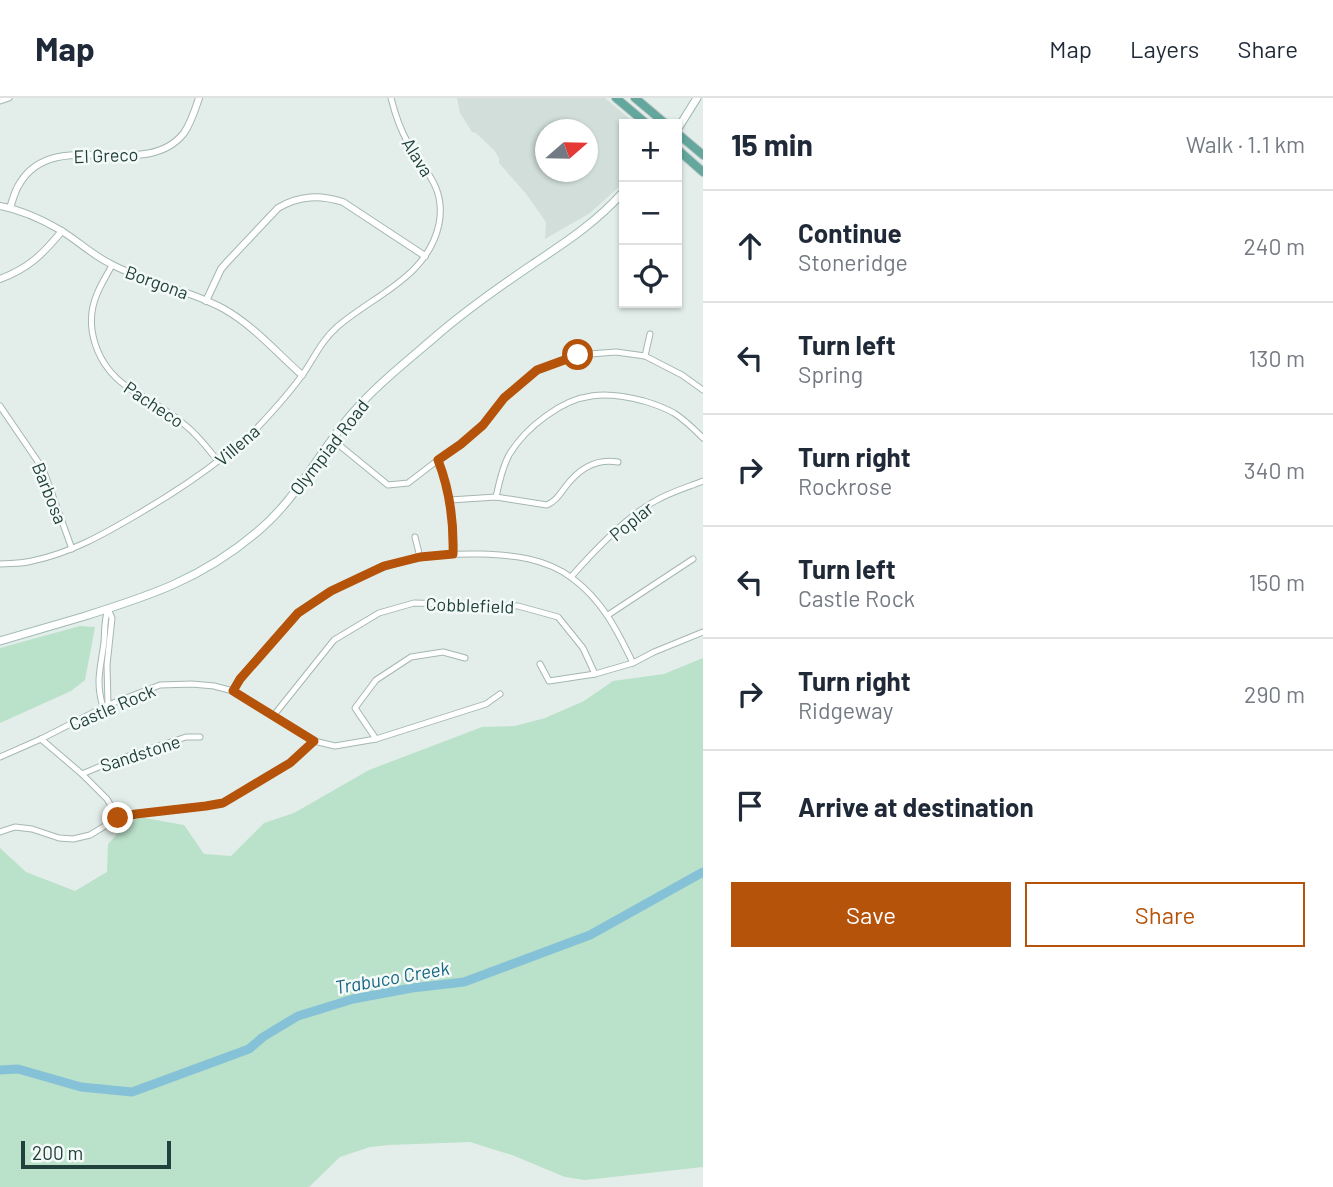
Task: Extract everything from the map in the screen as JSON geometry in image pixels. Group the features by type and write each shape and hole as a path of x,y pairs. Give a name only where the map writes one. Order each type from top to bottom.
{"main road":[{"path":"616,98 642,119"},
{"path":"635,98 660,119"},
{"path":"682,124 697,98"},
{"path":"682,136 703,155"},
{"path":"682,153 703,172"},
{"name":"Olympiad Road","path":"0,641 161,591 203,571 226,556 280,510 348,418 367,397 465,312 581,231 603,214 619,196"}],"street":[{"path":"0,101 9,98"},
{"name":"El Greco","path":"10,208 20,183 32,169 48,160 65,156 145,154 164,149 184,132 199,98"},
{"name":"Alava","path":"391,98 402,132 432,178 440,203 436,236 425,256"},
{"path":"206,301 221,269 235,253 278,208 300,198 328,197 343,202 425,256"},
{"name":"Borgona","path":"0,206 41,220 62,231 93,255 113,265 206,301 240,318 302,375"},
{"path":"0,279 33,263 62,231"},
{"name":"Villena","path":"0,564 31,562 72,549 101,536 195,479 257,429 302,375 334,330 398,284 425,256"},
{"name":"Pacheco","path":"113,265 97,293 92,314 92,335 102,361 125,385 185,424 218,461"},
{"path":"645,356 650,334"},
{"path":"332,440 388,485 408,483 483,425 504,398 537,370 578,355 616,352 645,356 682,375 703,390"},
{"path":"496,497 510,454 526,433 555,410 587,396 622,395 658,405 688,423 703,438"},
{"name":"Barbosa","path":"0,406 43,469 72,549"},
{"path":"438,460 450,500 453,554"},
{"path":"450,500 496,497 547,505 554,502 573,477 585,468 597,462 618,462"},
{"name":"Poplar","path":"571,577 587,558 648,505 703,481"},
{"path":"415,537 420,557"},
{"path":"233,691 240,679 298,613 331,591 384,566 420,557 453,554 525,557 571,577 591,594 608,615 633,663"},
{"path":"608,615 693,559"},
{"name":"Cobblefield","path":"274,715 334,640 379,613 414,603 517,606 558,617 583,648 595,674"},
{"path":"105,706 99,690 99,671 112,618 108,609"},
{"path":"105,706 108,632"},
{"path":"540,664 550,681 595,674 633,663 703,632"},
{"path":"376,738 355,708 376,680 411,657 443,652 465,658"},
{"name":"Castle Rock","path":"0,757 105,706 160,685 192,684 233,691 314,741 335,746 376,738 486,704 500,694"},
{"path":"99,690 107,688"},
{"name":"Sandstone","path":"82,774 95,767 186,737 200,737"},
{"path":"41,738 107,799 118,818"},
{"path":"0,832 15,827 73,839 90,835 118,818 223,803 290,763 314,741"}],"shaded area":[{"path":"457,98 605,98 630,119 619,119 619,187 590,213 545,239 546,222 499,163 494,150 472,132 460,113"}],"green space":[{"path":"80,626 95,627 85,680 71,691 0,723 0,648"},
{"path":"703,658 703,1167 585,1180 565,1177 512,1155 470,1142 370,1147 340,1157 309,1187 0,1187 0,848 26,872 75,891 107,872 108,844 122,829 139,817 184,825 204,854 231,856 264,823 294,813 369,770 482,727 515,726 545,718 584,701 613,681 664,674"}],"waterway":[{"name":"Trabuco Creek","path":"0,1070 18,1069 81,1087 132,1092 249,1049 263,1037 298,1016 353,999 464,982 590,935 703,872"}],"route":[{"path":"118,818 223,803 290,763 314,741 233,691 240,679 298,613 331,591 384,566 420,557 453,554 450,500 438,460 483,425 504,398 537,370 578,355"}]}
